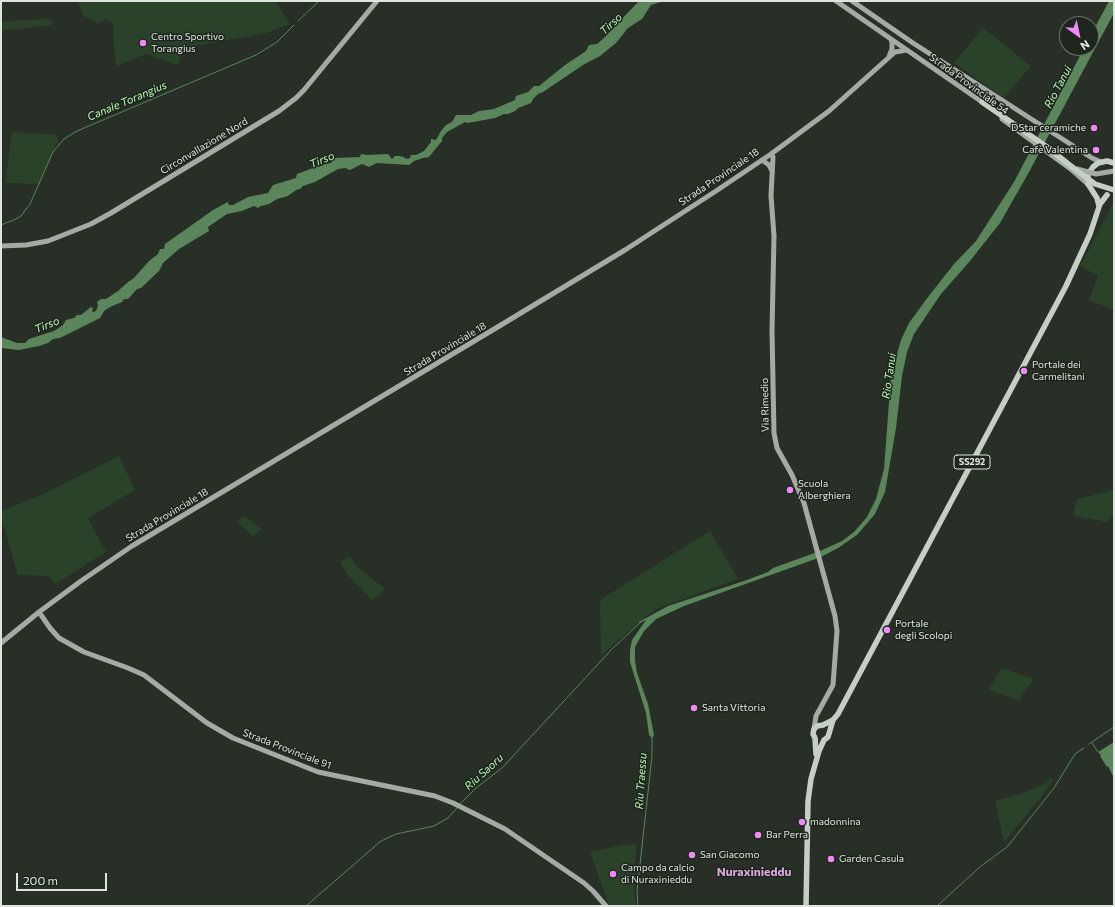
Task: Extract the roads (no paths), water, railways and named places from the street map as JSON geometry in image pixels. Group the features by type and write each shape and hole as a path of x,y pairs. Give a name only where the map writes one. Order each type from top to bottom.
{"main road":[{"path":"982,102 1095,184 1114,191"},
{"path":"1099,207 1097,198 1087,179 1089,171 1095,165 1102,162 1113,162"},
{"path":"1090,187 1098,194 1107,195 1114,191"},
{"name":"SS292","path":"806,906 808,801 811,779 818,751 829,734 833,720 838,714 1074,269 1090,234 1102,200 1107,195"},
{"path":"819,726 833,720"},
{"path":"819,726 828,728 829,734"},
{"name":"SS292","path":"816,762 815,738 813,734 819,726"},
{"path":"815,738 819,741 824,740"}],"street":[{"name":"Circonvallazione Nord","path":"1,246 26,245 48,241 91,224 279,111 304,90 377,1"},
{"name":"Strada Provinciale 54","path":"836,1 982,102"},
{"path":"852,1 896,32 1092,158 1102,162"},
{"path":"889,57 892,49 892,41"},
{"name":"Strada Provinciale 18","path":"1,643 39,612 81,581 145,538 618,254 762,160 829,111 895,52 906,50"},
{"path":"1025,134 1090,187"},
{"name":"Via Rimedio","path":"771,154 773,158 771,196 774,236 772,331 774,433 777,448 802,495 835,616 837,631 833,685 815,718 819,726"},
{"path":"762,160 769,165 772,172"},
{"path":"1072,166 1081,171 1096,174 1114,171"},
{"name":"Strada Provinciale 91","path":"39,612 59,638 84,652 144,675 207,723 233,738 318,772 435,796 465,808 504,829 584,883 606,906"}],"waterway":[{"name":"Canale Torangius","path":"298,21 319,1"},
{"name":"Canale Torangius","path":"1,225 21,216 30,204 53,152 64,139 77,131 256,55 277,42 294,25"},
{"name":"Riu Saoru","path":"460,804 476,788 502,768 612,649 641,622"},
{"path":"1089,744 1114,727"},
{"name":"Riu Traessu","path":"638,906 637,891 652,756 652,737"},
{"path":"1092,743 1098,752"},
{"path":"937,906 981,866 1007,847 1054,788 1075,754 1084,748"},
{"name":"Riu Saoru","path":"306,906 381,841 396,834 434,826 448,818 457,808"}],"place":[{"name":"Centro Sportivo Torangius","path":"143,43"},
{"name":"DStar ceramiche","path":"1094,128"},
{"name":"Cafè Valentina","path":"1096,150"},
{"name":"Portale dei Carmelitani","path":"1024,371"},
{"name":"Scuola Alberghiera","path":"790,490"},
{"name":"Portale degli Scolopi","path":"887,630"},
{"name":"Santa Vittoria","path":"694,708"},
{"name":"madonnina","path":"802,822"},
{"name":"Bar Perra","path":"758,835"},
{"name":"San Giacomo","path":"692,855"},
{"name":"Garden Casula","path":"831,859"},
{"name":"Campo da calcio di Nuraxinieddu","path":"613,874"}],"district":[{"name":"Nuraxinieddu","path":"754,872"}],"water label":[{"name":"Tirso","path":"611,24"},
{"name":"Rio Tanui","path":"1058,87"},
{"name":"Tirso","path":"322,160"},
{"name":"Tirso","path":"47,325"},
{"name":"Rio Tanui","path":"889,376"}]}
